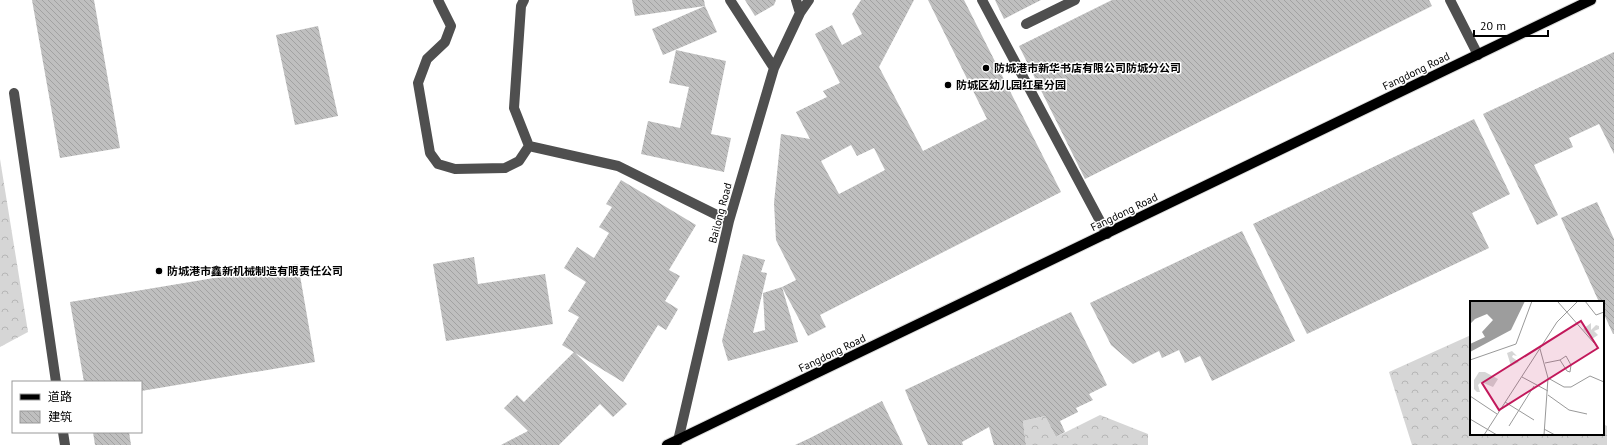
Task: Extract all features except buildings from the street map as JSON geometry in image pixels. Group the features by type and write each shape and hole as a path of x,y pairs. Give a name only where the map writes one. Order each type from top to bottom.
{"main road":[{"name":"Fangdong Road","path":"667,445 1591,0"}],"street":[{"path":"438,0 451,26 445,42 427,59 418,83 430,153 438,164 454,169 505,168 519,161 529,146"},
{"path":"524,0 521,6 514,108 529,146"},
{"path":"730,0 774,68"},
{"path":"796,0 800,13"},
{"name":"Bailong Road","path":"678,440 729,221 774,68 800,13 809,0"},
{"path":"982,0 1106,234"},
{"path":"1026,24 1075,0"},
{"path":"1450,0 1478,55"},
{"path":"14,94 56,381"},
{"path":"529,146 618,166 729,221"},
{"path":"63,433 65,445"}],"green space":[{"path":"0,159 28,332 0,347"},
{"path":"1470,335 1470,435 1604,435 1604,424 1607,426 1607,445 1412,445 1389,372"},
{"path":"1100,415 1148,434 1148,445 1026,445 1023,421 1045,416 1056,437"}],"place":[{"name":"防城港市新华书店有限公司防城分公司","path":"986,68"},
{"name":"防城区幼儿园红星分园","path":"948,85"},
{"name":"防城港市鑫新机械制造有限责任公司","path":"159,271"}]}
